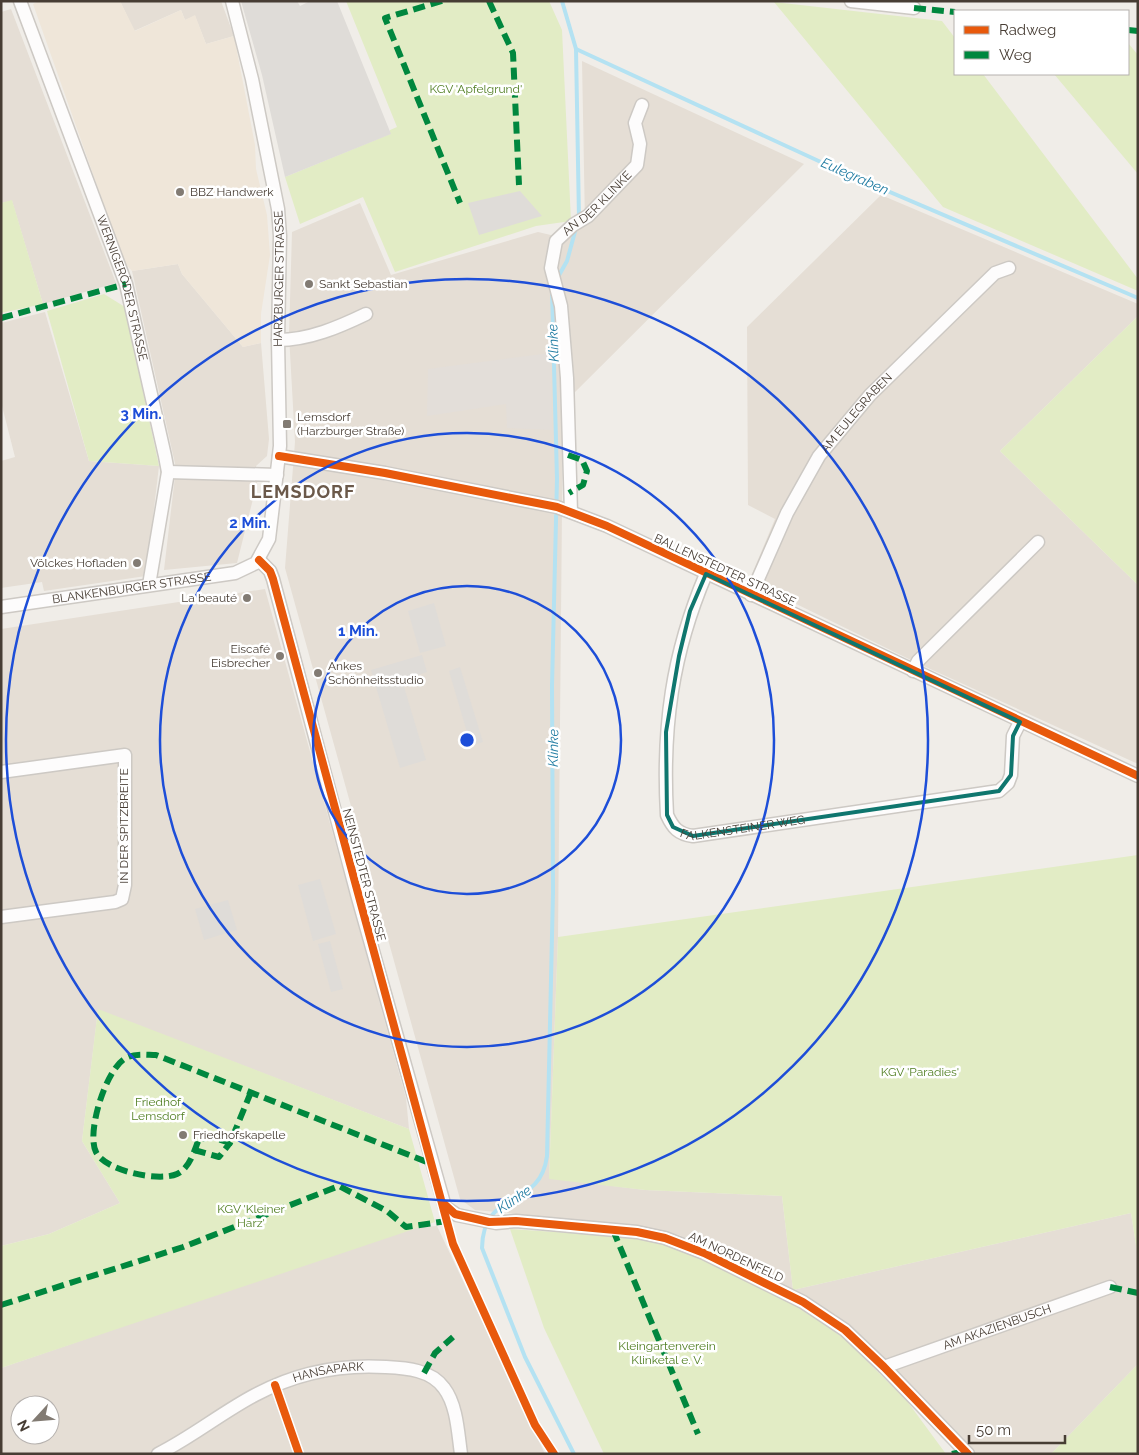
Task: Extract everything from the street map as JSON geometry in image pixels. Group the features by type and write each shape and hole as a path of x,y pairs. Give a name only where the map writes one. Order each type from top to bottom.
{"street":[{"name":"WERNIGERÖDER STRASSE","path":"20,1 126,284 168,472 149,585"},
{"name":"HARZBURGER STRASSE","path":"232,1 243,39 278,209 280,236 278,340 279,456 269,539 259,560"},
{"path":"851,1 914,8"},
{"name":"AN DER KLINKE","path":"562,508 567,378 559,296 551,268 556,241 573,225 588,216 637,165 640,144 635,122 642,105"},
{"name":"AM EULEGRABEN","path":"751,595 787,513 819,456 877,388 995,273 1009,268"},
{"path":"278,340 290,340 337,328 366,314"},
{"name":"BALLENSTEDTER STRASSE","path":"279,456 380,472 562,508 1138,776"},
{"path":"168,472 277,475"},
{"path":"913,671 918,661 1038,542"},
{"name":"BLANKENBURGER STRASSE","path":"1,607 235,573 250,567 259,560"},
{"name":"NEINSTEDTER STRASSE","path":"259,560 270,571 273,579 442,1200"},
{"name":"FALKENSTEINER WEG","path":"706,574 690,611 683,638 670,696 666,732 667,815 673,827 682,835 693,836 986,795 999,791 1008,784 1011,775 1013,736 1020,722"},
{"name":"IN DER SPITZBREITE","path":"1,772 125,755 125,886 122,899 115,902 1,918"},
{"name":"AM NORDENFELD","path":"442,1200 453,1213 474,1219 489,1222 516,1221 613,1230 665,1238 704,1253 802,1302 845,1330 884,1367 968,1454"},
{"name":"AM AKAZIENBUSCH","path":"884,1367 1110,1287"},
{"name":"HANSAPARK","path":"158,1454 254,1395 280,1383 306,1374 353,1366 415,1370 439,1382 448,1394 453,1407 461,1454"}],"highlighted area":[{"path":"706,574 1020,722 1013,736 1011,775 999,791 693,836 673,827 667,815 666,732 679,656 690,611"}],"shaded area":[{"name":"BBZ Handwerk","path":"39,1 120,1 135,31 181,10 185,20 195,15 206,44 234,36 255,145 256,169 267,215 270,255 261,314 261,343 243,347 182,274 178,264 132,271 124,262 33,4"},
{"path":"120,1 221,1 234,36 206,44 195,16 185,20 181,10 134,31"},
{"path":"241,1 297,1 300,6 310,1 337,1 391,134 285,177 262,75"},
{"path":"11,9 116,283 43,304 12,201 1,203 1,12"},
{"path":"582,61 804,164 563,404 558,937 549,1178 645,1190 782,1196 793,1290 679,1235 622,1224 475,1210 460,1199 285,568 295,442 289,335 292,232 360,203 391,275 538,232 568,239 585,224"},
{"path":"520,191 542,216 479,235 468,203"},
{"path":"881,195 1138,304 1138,316 1000,451 1138,585 1138,764 915,662 749,581 775,519 748,505 747,327"},
{"path":"178,264 182,274 243,347 261,343 269,439 267,456 256,466 258,479 237,563 164,570 176,468 132,271"},
{"path":"45,312 89,461 159,466 146,576 44,591 42,582 1,588 1,461 15,457 1,402 1,323"},
{"path":"550,353 552,430 507,428 506,404 427,416 428,369"},
{"path":"265,589 406,1098 409,1129 98,1010 82,1141 120,1203 49,1234 1,1246 1,629"},
{"path":"434,603 446,646 420,653 408,611"},
{"path":"422,655 427,672 402,680 426,760 400,768 371,670"},
{"path":"460,667 483,742 471,746 449,671"},
{"path":"320,879 336,934 313,941 298,885"},
{"path":"228,900 237,930 204,940 195,909"},
{"path":"330,941 343,989 331,992 318,944"},
{"path":"1131,1213 1138,1258 1138,1364 1051,1454 972,1454 881,1354 836,1315 793,1290"},
{"path":"437,1226 545,1454 1,1454 1,1368 410,1228"}],"green space":[{"name":"KGV 'Apfelgrund'","path":"346,1 549,1 562,30 571,221 536,226 395,272 363,197 300,224 285,177 390,134 390,130 397,127"},
{"path":"774,2 942,21 954,37 954,75 984,75 1138,279 1138,291 943,207"},
{"path":"1129,44 1138,55 1138,174 1055,75 1129,75"},
{"path":"12,200 43,304 1,313 1,203"},
{"path":"104,294 125,307 159,466 89,461 47,311"},
{"path":"1138,316 1138,585 1000,451"},
{"name":"KGV 'Paradies'","path":"1138,855 1138,1258 1131,1213 793,1290 782,1196 645,1190 549,1179 558,937"},
{"path":"98,1009 409,1129 435,1222 1,1368 1,1246 49,1234 120,1203 82,1141"},
{"name":"Kleingartenverein Klinketal e. V.","path":"510,1229 616,1236 660,1243 708,1262 798,1306 844,1338 907,1401 946,1454 604,1454 544,1328"},
{"path":"1138,1364 1138,1454 1051,1454"}],"waterway":[{"name":"Klinke","path":"562,1 576,49 579,219"},
{"name":"Eulegraben","path":"576,49 836,169 1138,298"},
{"name":"Klinke","path":"558,277 567,261 576,228"},
{"name":"Klinke","path":"552,290 557,479 552,686 553,892 547,1156 542,1173 534,1185 501,1207 492,1216 485,1229 482,1248 525,1357 574,1454"}],"marked path":[{"path":"442,1 385,18 460,203"},
{"path":"489,1 513,53 519,185"},
{"path":"914,8 954,12"},
{"path":"1129,30 1138,31"},
{"path":"1,318 126,284"},
{"path":"568,455 582,460 587,471 583,485 569,493"},
{"path":"251,1092 230,1143 212,1137 199,1139 185,1168 177,1174 158,1177 133,1173 110,1165 101,1159 96,1152 94,1143 96,1117 111,1074 129,1056 156,1055 432,1164"},
{"path":"194,1150 219,1157 230,1143"},
{"path":"1,1305 183,1247 339,1186 387,1211 406,1227 447,1221"},
{"path":"613,1230 698,1434"},
{"path":"1110,1287 1138,1293"},
{"path":"424,1373 435,1353 453,1337"},
{"path":"952,1454 965,1451"}],"cycle path":[{"path":"279,456 385,473 557,507 607,526 1138,776"},
{"path":"259,560 270,571 273,579 453,1244 535,1425 554,1454"},
{"path":"443,1203 455,1214 489,1222 516,1221 637,1232 665,1238 704,1253 803,1302 845,1330 884,1367 968,1454"},
{"path":"275,1385 299,1454"}],"place":[{"name":"BBZ Handwerk","path":"180,192"},
{"name":"Sankt Sebastian","path":"309,284"},
{"name":"Lemsdorf (Harzburger Straße)","path":"287,424"},
{"name":"Völckes Hofladen","path":"137,563"},
{"name":"La beauté","path":"247,598"},
{"name":"Eiscafé Eisbrecher","path":"280,656"},
{"name":"Ankes Schönheitsstudio","path":"318,673"},
{"name":"Friedhofskapelle","path":"183,1135"}],"district":[{"name":"LEMSDORF","path":"303,491"}],"park label":[{"name":"Friedhof Lemsdorf","path":"158,1109"},
{"name":"KGV 'Kleiner Harz'","path":"251,1216"}]}
